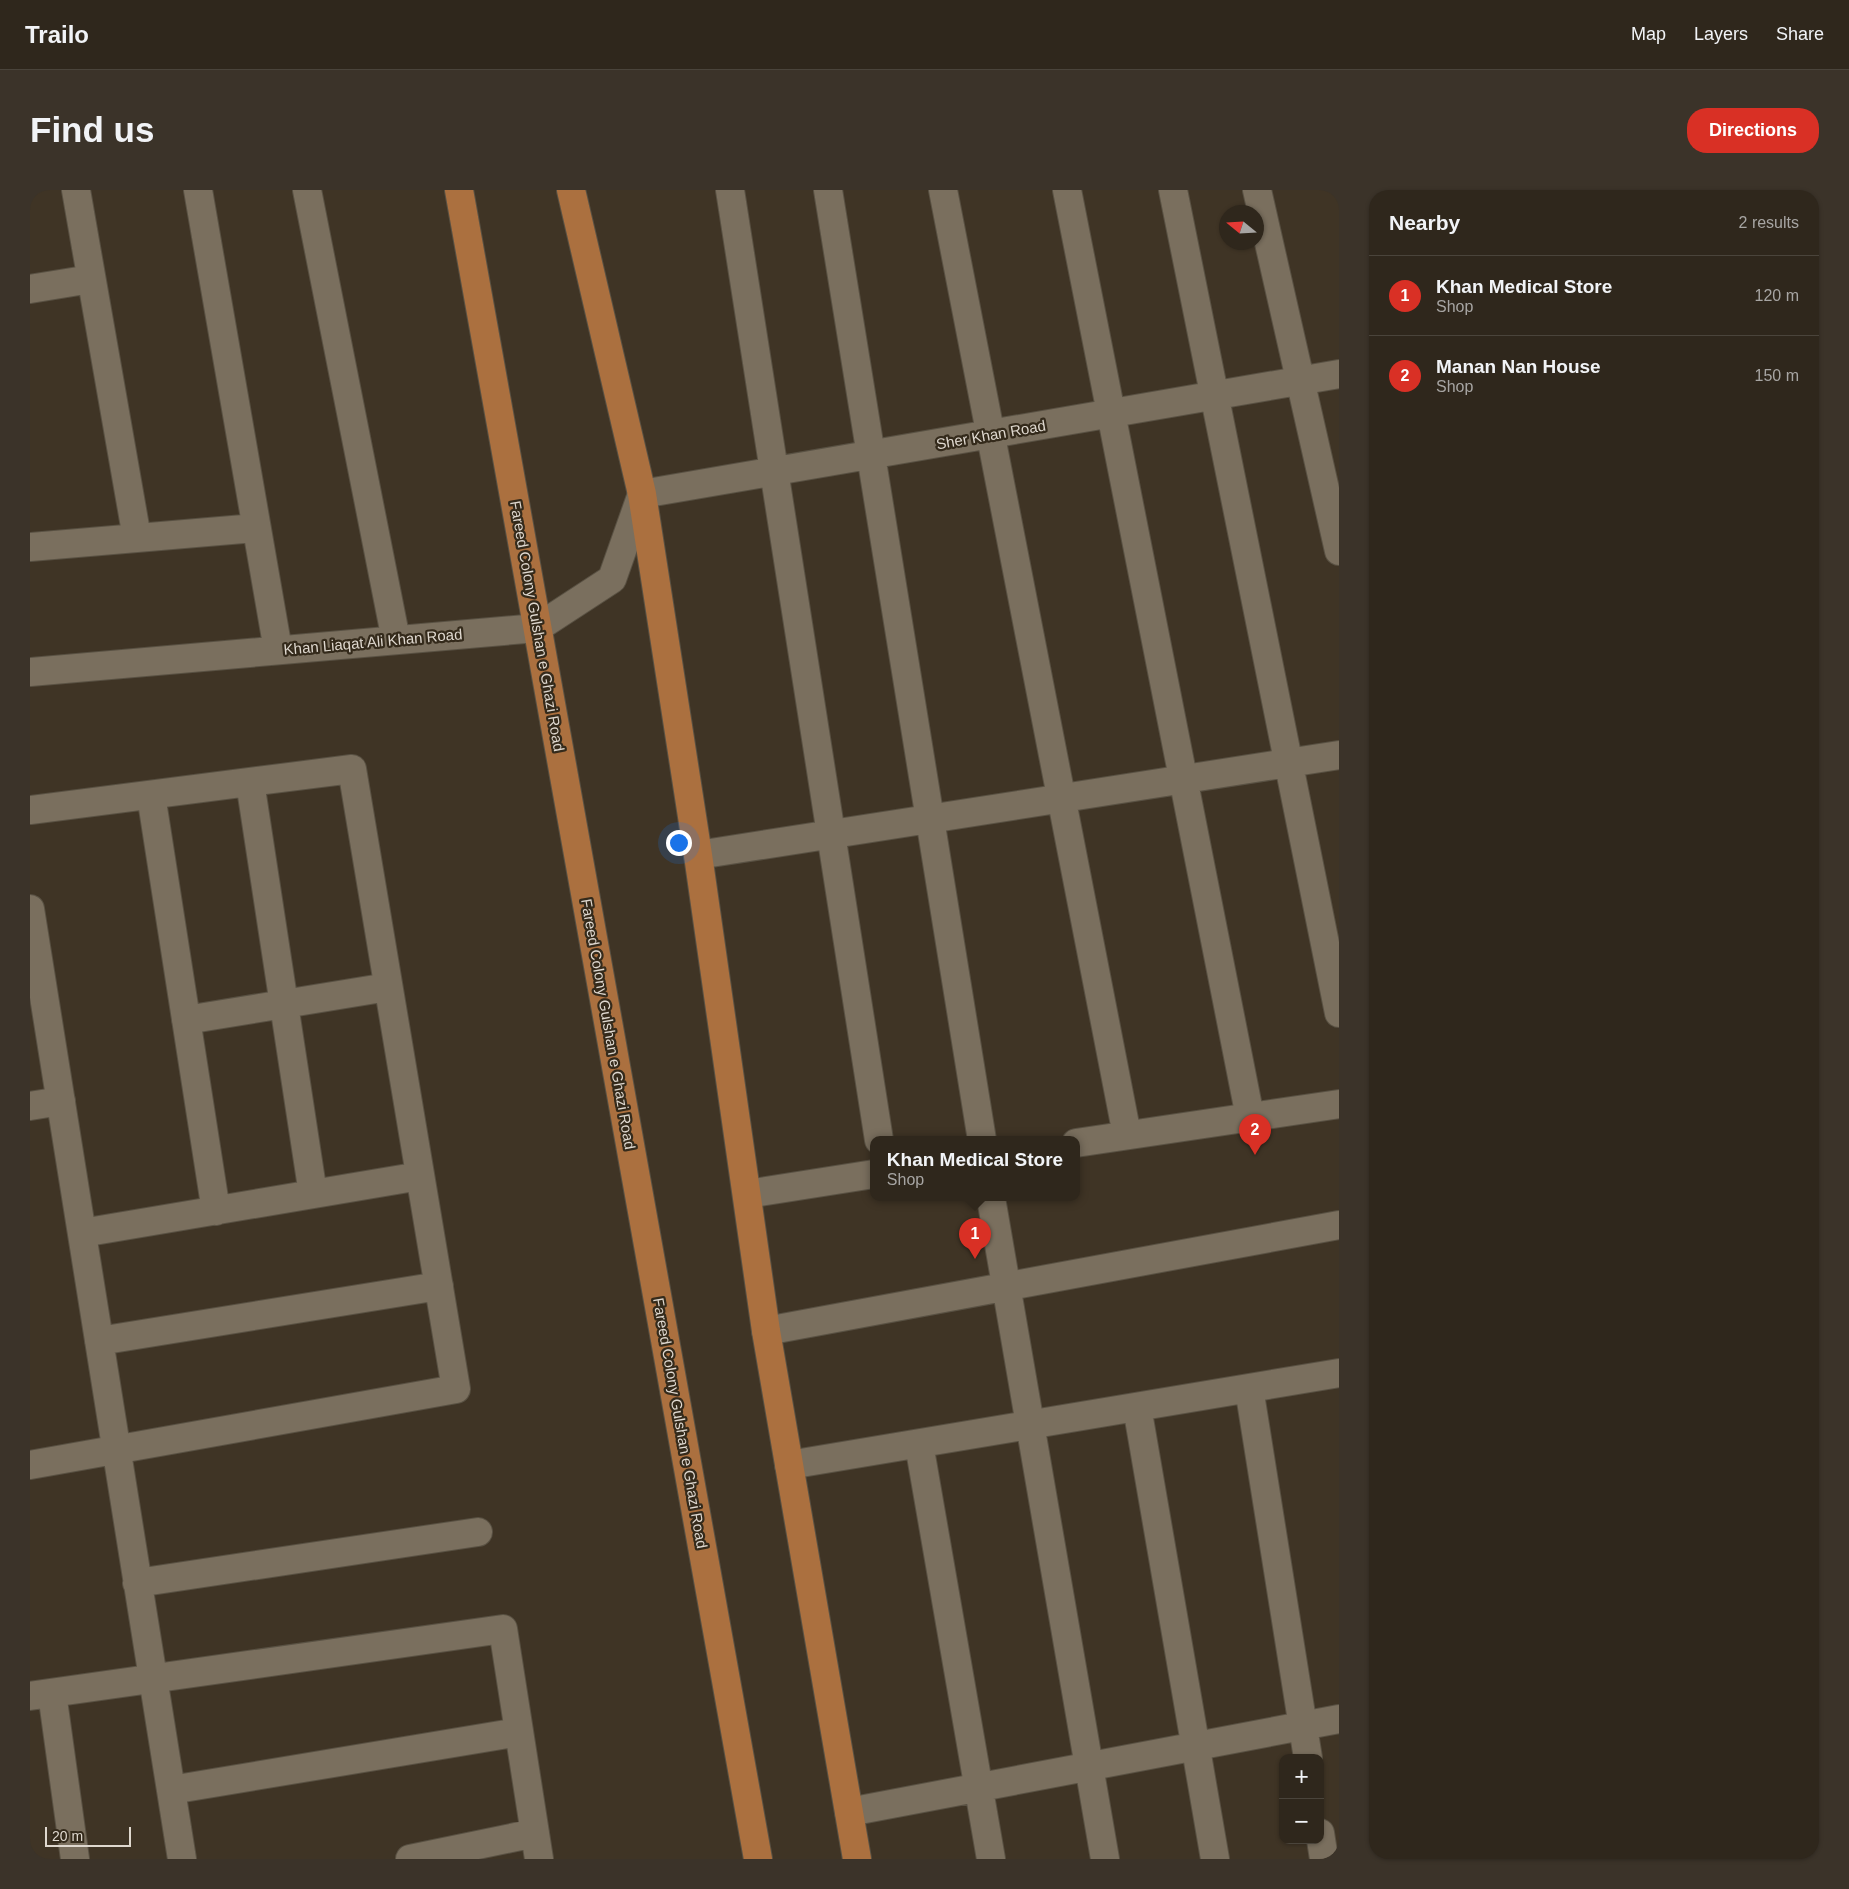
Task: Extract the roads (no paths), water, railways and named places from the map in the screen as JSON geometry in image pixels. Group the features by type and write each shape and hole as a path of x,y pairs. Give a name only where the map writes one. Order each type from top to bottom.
{"main road":[{"name":"Fareed Colony Gulshan e Ghazi Road","path":"458,190 758,1859"},
{"path":"571,190 642,494 698,855 766,1331 857,1859"}],"street":[{"path":"76,190 137,538"},
{"path":"198,190 278,650"},
{"path":"307,190 396,640"},
{"path":"730,190 879,1136"},
{"path":"828,190 981,1136"},
{"path":"943,190 1127,1135"},
{"path":"1067,190 1250,1117"},
{"path":"1173,190 1339,1013"},
{"path":"1257,190 1339,551"},
{"path":"30,290 91,279"},
{"name":"Sher Khan Road","path":"642,494 1339,374"},
{"name":"Khan Liaqat Ali Khan Road","path":"30,672 537,628 612,579 642,494"},
{"path":"30,547 256,528"},
{"path":"698,855 1339,756"},
{"path":"30,810 352,769 456,1389 30,1466"},
{"path":"250,782 313,1194"},
{"path":"151,795 216,1210"},
{"path":"30,909 36,978 61,1101 182,1859"},
{"path":"186,1020 388,988"},
{"path":"30,1106 61,1101"},
{"path":"1080,1142 1339,1104"},
{"path":"747,1194 870,1175"},
{"path":"82,1233 420,1176"},
{"path":"992,1201 1105,1859"},
{"path":"766,1331 1339,1225"},
{"path":"99,1341 439,1286"},
{"path":"789,1465 1339,1373"},
{"path":"1249,1388 1307,1754"},
{"path":"1138,1407 1215,1859"},
{"path":"919,1444 991,1859"},
{"path":"137,1583 478,1532"},
{"path":"75,1859 41,1695 503,1629 537,1846 418,1858"},
{"path":"849,1812 1339,1719"},
{"path":"171,1790 519,1732"},
{"path":"1322,1844 1324,1859"}],"place":[{"name":"Manan Nan House","path":"1255,1155"},
{"name":"Khan Medical Store","path":"975,1259"}]}
